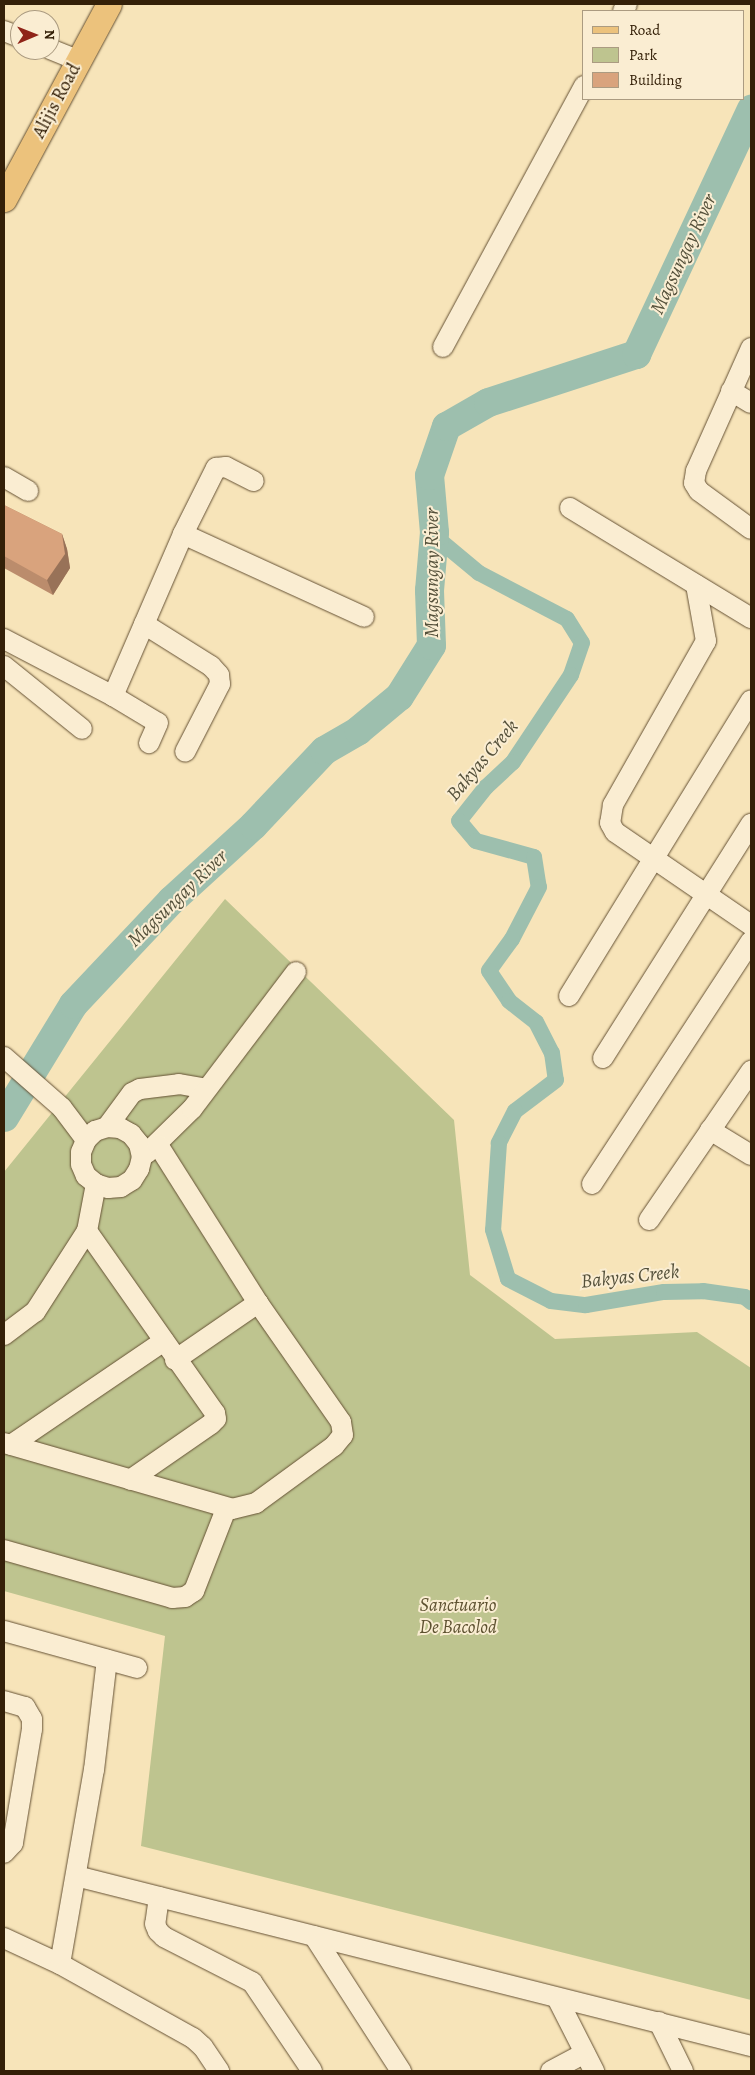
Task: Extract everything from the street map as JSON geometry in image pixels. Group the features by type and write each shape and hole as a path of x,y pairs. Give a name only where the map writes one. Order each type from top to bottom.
{"main road":[{"name":"Alijis Road","path":"4,199 109,4"}],"street":[{"path":"60,53 79,61"},
{"path":"443,347 582,90"},
{"path":"751,348 696,471 694,483 700,492 751,529"},
{"path":"731,391 751,403"},
{"path":"112,696 182,534 216,468 226,467 254,481"},
{"path":"4,477 28,491"},
{"path":"570,508 751,618"},
{"path":"182,534 364,617"},
{"path":"696,585 706,641 609,814 615,832 751,926"},
{"path":"144,624 211,666 219,675 220,684 185,752"},
{"path":"4,639 112,696 158,723 149,743"},
{"path":"4,666 82,729"},
{"path":"569,996 652,857 751,700"},
{"path":"603,1058 751,824"},
{"path":"592,1184 751,941"},
{"path":"142,1157 158,1145 207,1089 296,972"},
{"path":"6,1059 62,1108 86,1140"},
{"path":"649,1220 751,1071"},
{"path":"107,1127 132,1093 140,1089 179,1084 207,1089"},
{"path":"107,1127 120,1128 131,1134 138,1144 142,1157 139,1169 132,1180 121,1187 108,1188 96,1184 86,1176 81,1164 80,1152 86,1140 95,1131 107,1127"},
{"path":"710,1130 751,1155"},
{"path":"7,1444 226,1509 256,1503 334,1446 343,1435 340,1422 258,1303 158,1145"},
{"path":"4,1335 35,1312 87,1231 96,1184"},
{"path":"87,1231 164,1341 175,1360 216,1413 216,1419 130,1480"},
{"path":"175,1360 258,1303"},
{"path":"7,1444 164,1341"},
{"path":"4,1550 172,1598 185,1598 194,1591 226,1509"},
{"path":"4,1631 137,1668"},
{"path":"60,1964 101,1722 107,1660"},
{"path":"4,1701 25,1707 32,1719 32,1729 13,1843 4,1853"},
{"path":"76,1876 558,2000 659,2022 751,2046"},
{"path":"159,1897 155,1924 158,1931 164,1937 252,1982 312,2071"},
{"path":"314,1936 401,2071"},
{"path":"4,1938 60,1964 193,2038 203,2047 219,2071"},
{"path":"558,2000 594,2071"},
{"path":"659,2022 683,2071"},
{"path":"551,2071 585,2053"}],"green space":[{"name":"Sanctuario De Bacolod","path":"225,899 454,1120 470,1275 555,1339 697,1332 751,1368 751,2000 141,1846 165,1636 4,1591 4,1172"}],"building":[{"path":"4,505 62,534 65,554 47,580 4,556"}],"waterway":[{"name":"Magsungay River","path":"4,1117 73,1004 171,900 253,825 324,750 358,730 399,696 431,645 429,590 434,532 429,475 446,426 488,402 636,354 751,109"},
{"name":"Bakyas Creek","path":"434,532 438,539 479,573 567,619 582,643 571,675 513,762 486,787 459,821 476,841 534,857 539,887 512,939 489,971 509,1001 536,1022 552,1053 556,1080 515,1111 499,1143 493,1230 508,1279 551,1301 586,1305 664,1292 703,1291 745,1297 751,1302"}]}
